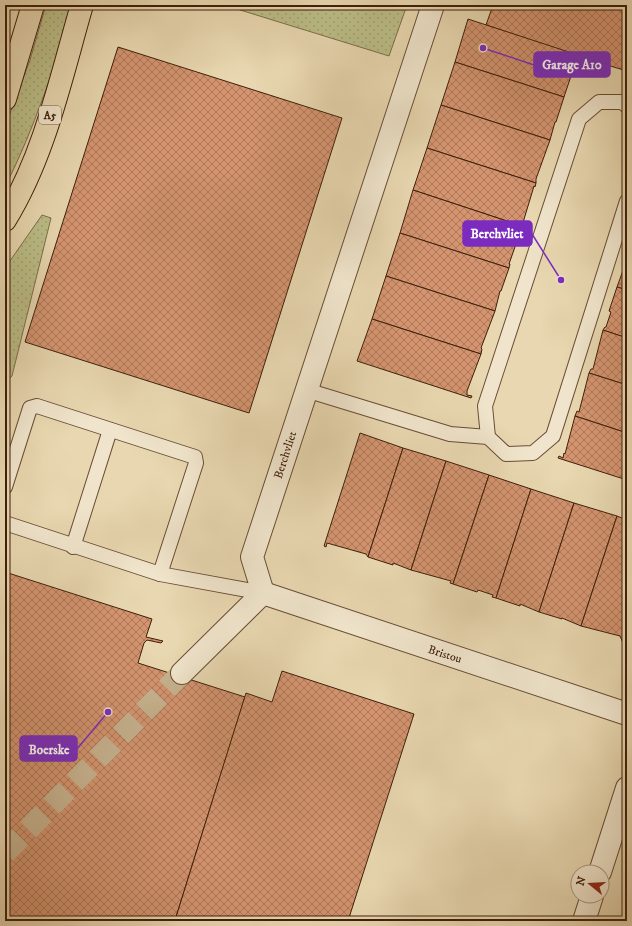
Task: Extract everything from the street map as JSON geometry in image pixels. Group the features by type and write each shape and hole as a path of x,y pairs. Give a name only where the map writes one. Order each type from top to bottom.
{"highway":[{"path":"5,99 33,5"},
{"name":"A5","path":"5,220 17,200 42,140 82,5"}],"street":[{"name":"Berchvliet","path":"263,593 252,558 433,5"},
{"path":"182,673 263,593"},
{"name":"Bristou","path":"263,593 627,714"},
{"path":"603,864 627,788"},
{"path":"584,921 589,904"}],"lane":[{"path":"488,437 485,406 579,119 599,102 622,102 627,106"},
{"path":"306,390 450,434 488,437 506,454 533,453 553,436 627,201"},
{"path":"5,487 30,408 37,406 195,457 196,463 160,574"},
{"path":"73,547 110,430"},
{"path":"5,524 160,574 263,593"}],"green space":[{"path":"46,5 73,5 35,120 5,187 5,127 30,60"},
{"path":"224,5 407,5 389,56"},
{"path":"42,215 51,218 12,376 5,382 5,268"}],"building":[{"path":"493,5 627,5 627,71 577,56 486,25"},
{"path":"468,19 578,55 564,97 455,62"},
{"path":"118,47 342,118 249,413 25,342"},
{"path":"455,62 564,97 550,140 441,105"},
{"path":"441,105 550,140 536,179 536,183 427,148"},
{"path":"427,148 536,183 522,226 413,190"},
{"path":"413,190 522,226 515,244 509,268 400,233"},
{"path":"400,233 509,268 500,291 495,311 386,276"},
{"path":"627,264 627,290 617,287 625,265"},
{"path":"386,276 495,311 481,348 481,354 372,319"},
{"path":"617,287 627,290 627,338 603,330 606,327 611,312 609,311"},
{"path":"372,319 481,354 467,391 467,395 472,396 471,398 357,361"},
{"path":"603,330 627,338 627,385 589,373 591,369 593,369"},
{"path":"589,373 627,385 627,433 575,416 577,411 579,412"},
{"path":"575,416 627,433 627,480 558,458 559,456 563,458 564,453 565,454"},
{"path":"360,433 403,448 368,557 366,554 327,543 326,547 324,546"},
{"path":"403,448 446,461 411,570 393,563 393,565 368,557"},
{"path":"446,461 489,475 453,584 450,583 451,581 411,570"},
{"path":"489,475 531,489 496,598 492,597 493,595 478,590 477,592 453,584"},
{"path":"531,489 574,503 539,612 520,604 520,606 496,598"},
{"path":"574,503 617,516 581,626 562,618 539,612"},
{"path":"617,516 627,520 627,632 623,643 620,636 581,626"},
{"path":"5,572 152,619 146,637 163,641 161,643 147,640 144,643 138,663 245,697 176,917 185,921 5,921"},
{"path":"282,671 414,714 348,921 185,921 176,917 246,693 272,702"}],"tunnel":[{"path":"5,853 182,673"}],"place":[{"name":"Garage A10","path":"483,48"},
{"name":"Berchvliet","path":"561,280"},
{"name":"Boerske","path":"108,712"}]}
